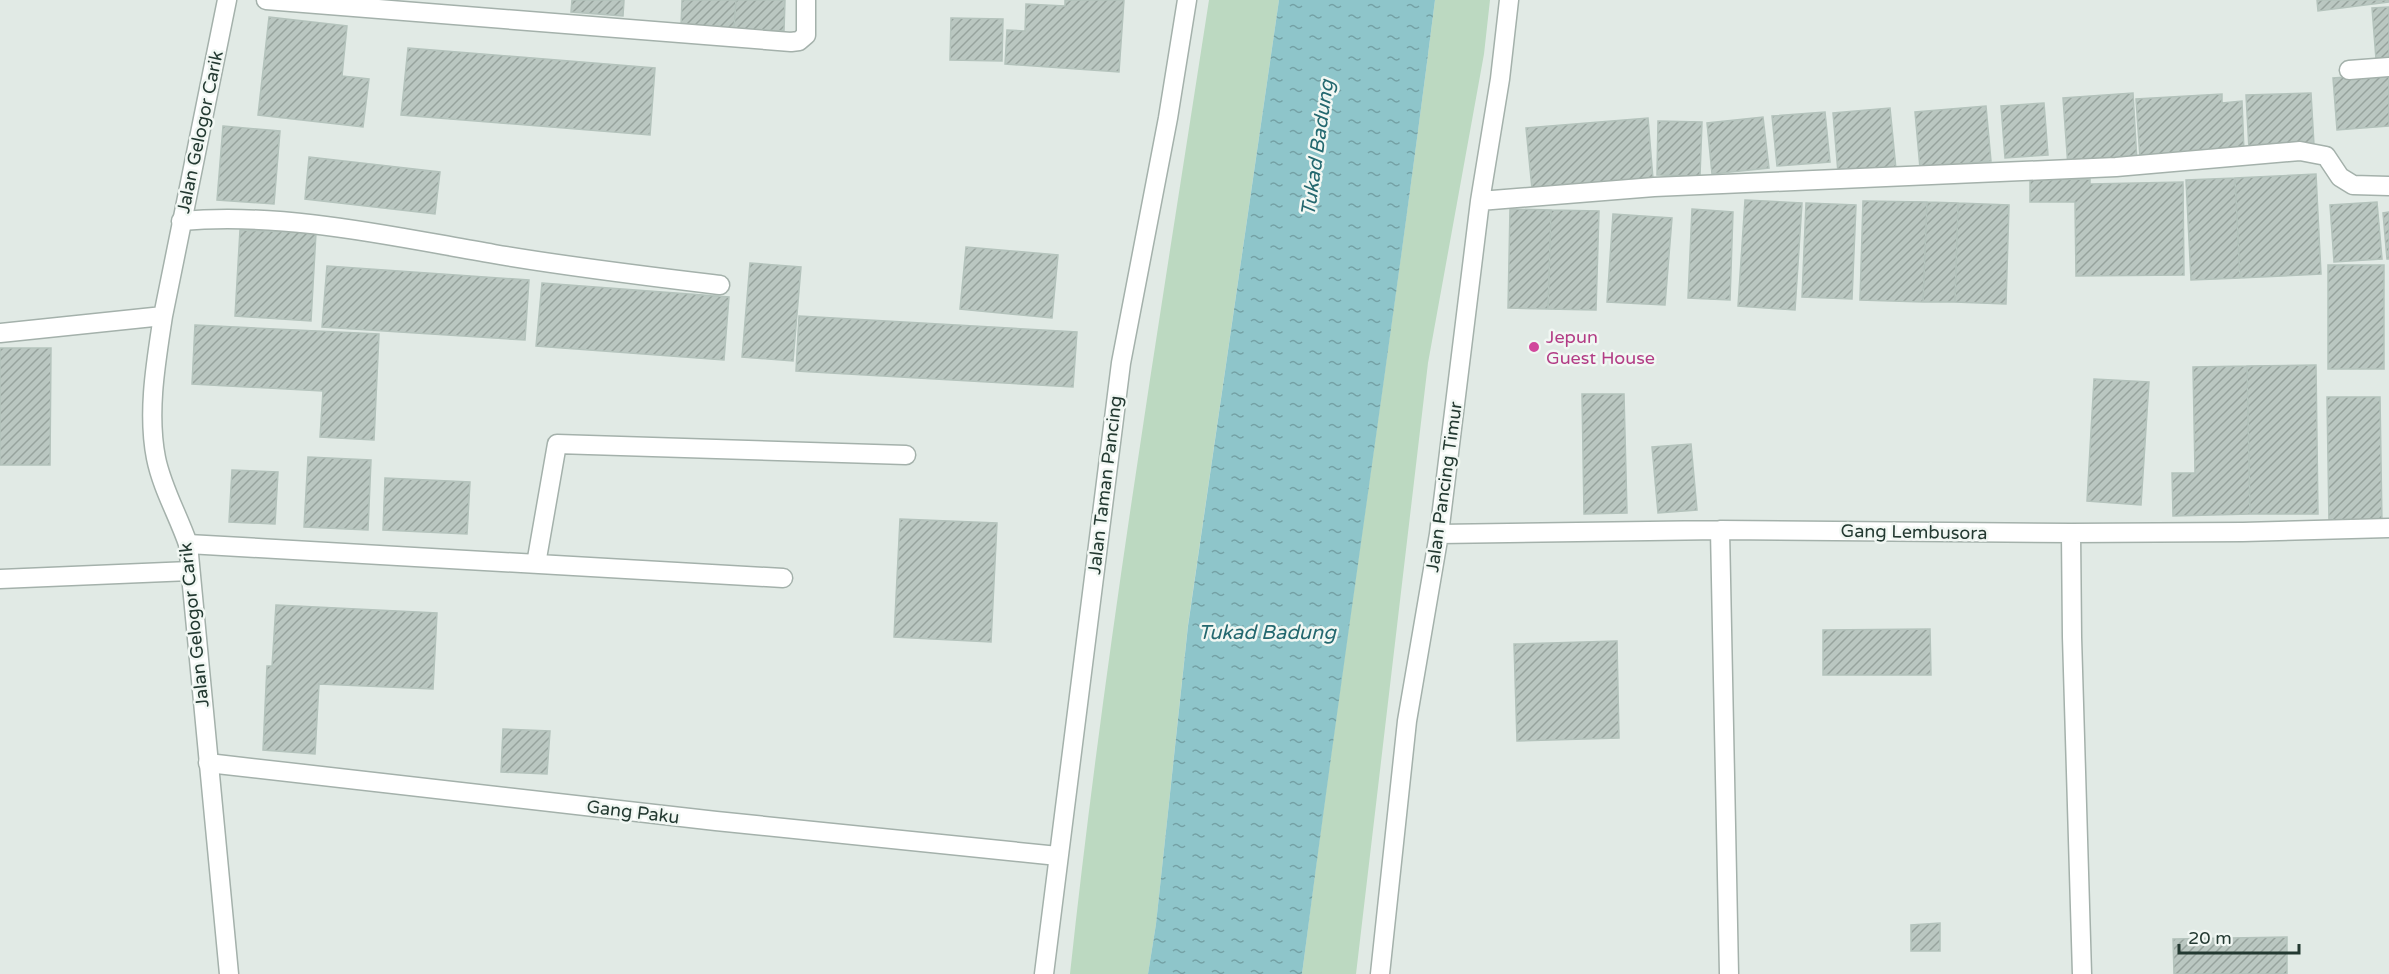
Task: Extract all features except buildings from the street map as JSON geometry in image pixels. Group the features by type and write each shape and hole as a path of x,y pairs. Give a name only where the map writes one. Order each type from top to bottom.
{"street":[{"name":"Jalan Gelogor Carik","path":"227,0 163,316 157,355 153,437 162,480 188,544 229,974"},
{"path":"266,0 791,42 799,41 806,35 806,0"},
{"name":"Jalan Taman Pancing","path":"1044,974 1120,363 1168,118 1187,0"},
{"name":"Jalan Pancing Timur","path":"1380,974 1407,721 1439,534 1480,201 1500,78 1509,0"},
{"path":"2349,70 2389,66"},
{"path":"1480,201 1654,187 1873,175 2116,166 2300,151 2326,156 2340,177 2353,185 2389,186"},
{"path":"181,222 251,219 337,227 552,264 720,285"},
{"path":"0,333 163,316"},
{"path":"536,564 557,444 906,455"},
{"name":"Gang Lembusora","path":"1439,534 1720,530 2243,532 2389,528"},
{"path":"1720,530 1729,974"},
{"path":"2071,533 2082,974"},
{"path":"188,544 783,578"},
{"path":"0,579 190,571"},
{"name":"Gang Paku","path":"208,763 716,821 1058,856"}],"green space":[{"path":"1209,0 1279,0 1188,625 1156,924 1148,974 1070,974 1116,608"},
{"path":"1435,0 1490,0 1484,54 1428,363 1356,974 1302,974 1403,244"}],"water":[{"name":"Tukad Badung","path":"1279,0 1435,0 1302,974 1148,974 1156,924 1188,626"}],"place":[{"name":"Jepun Guest House","path":"1534,347"}]}
